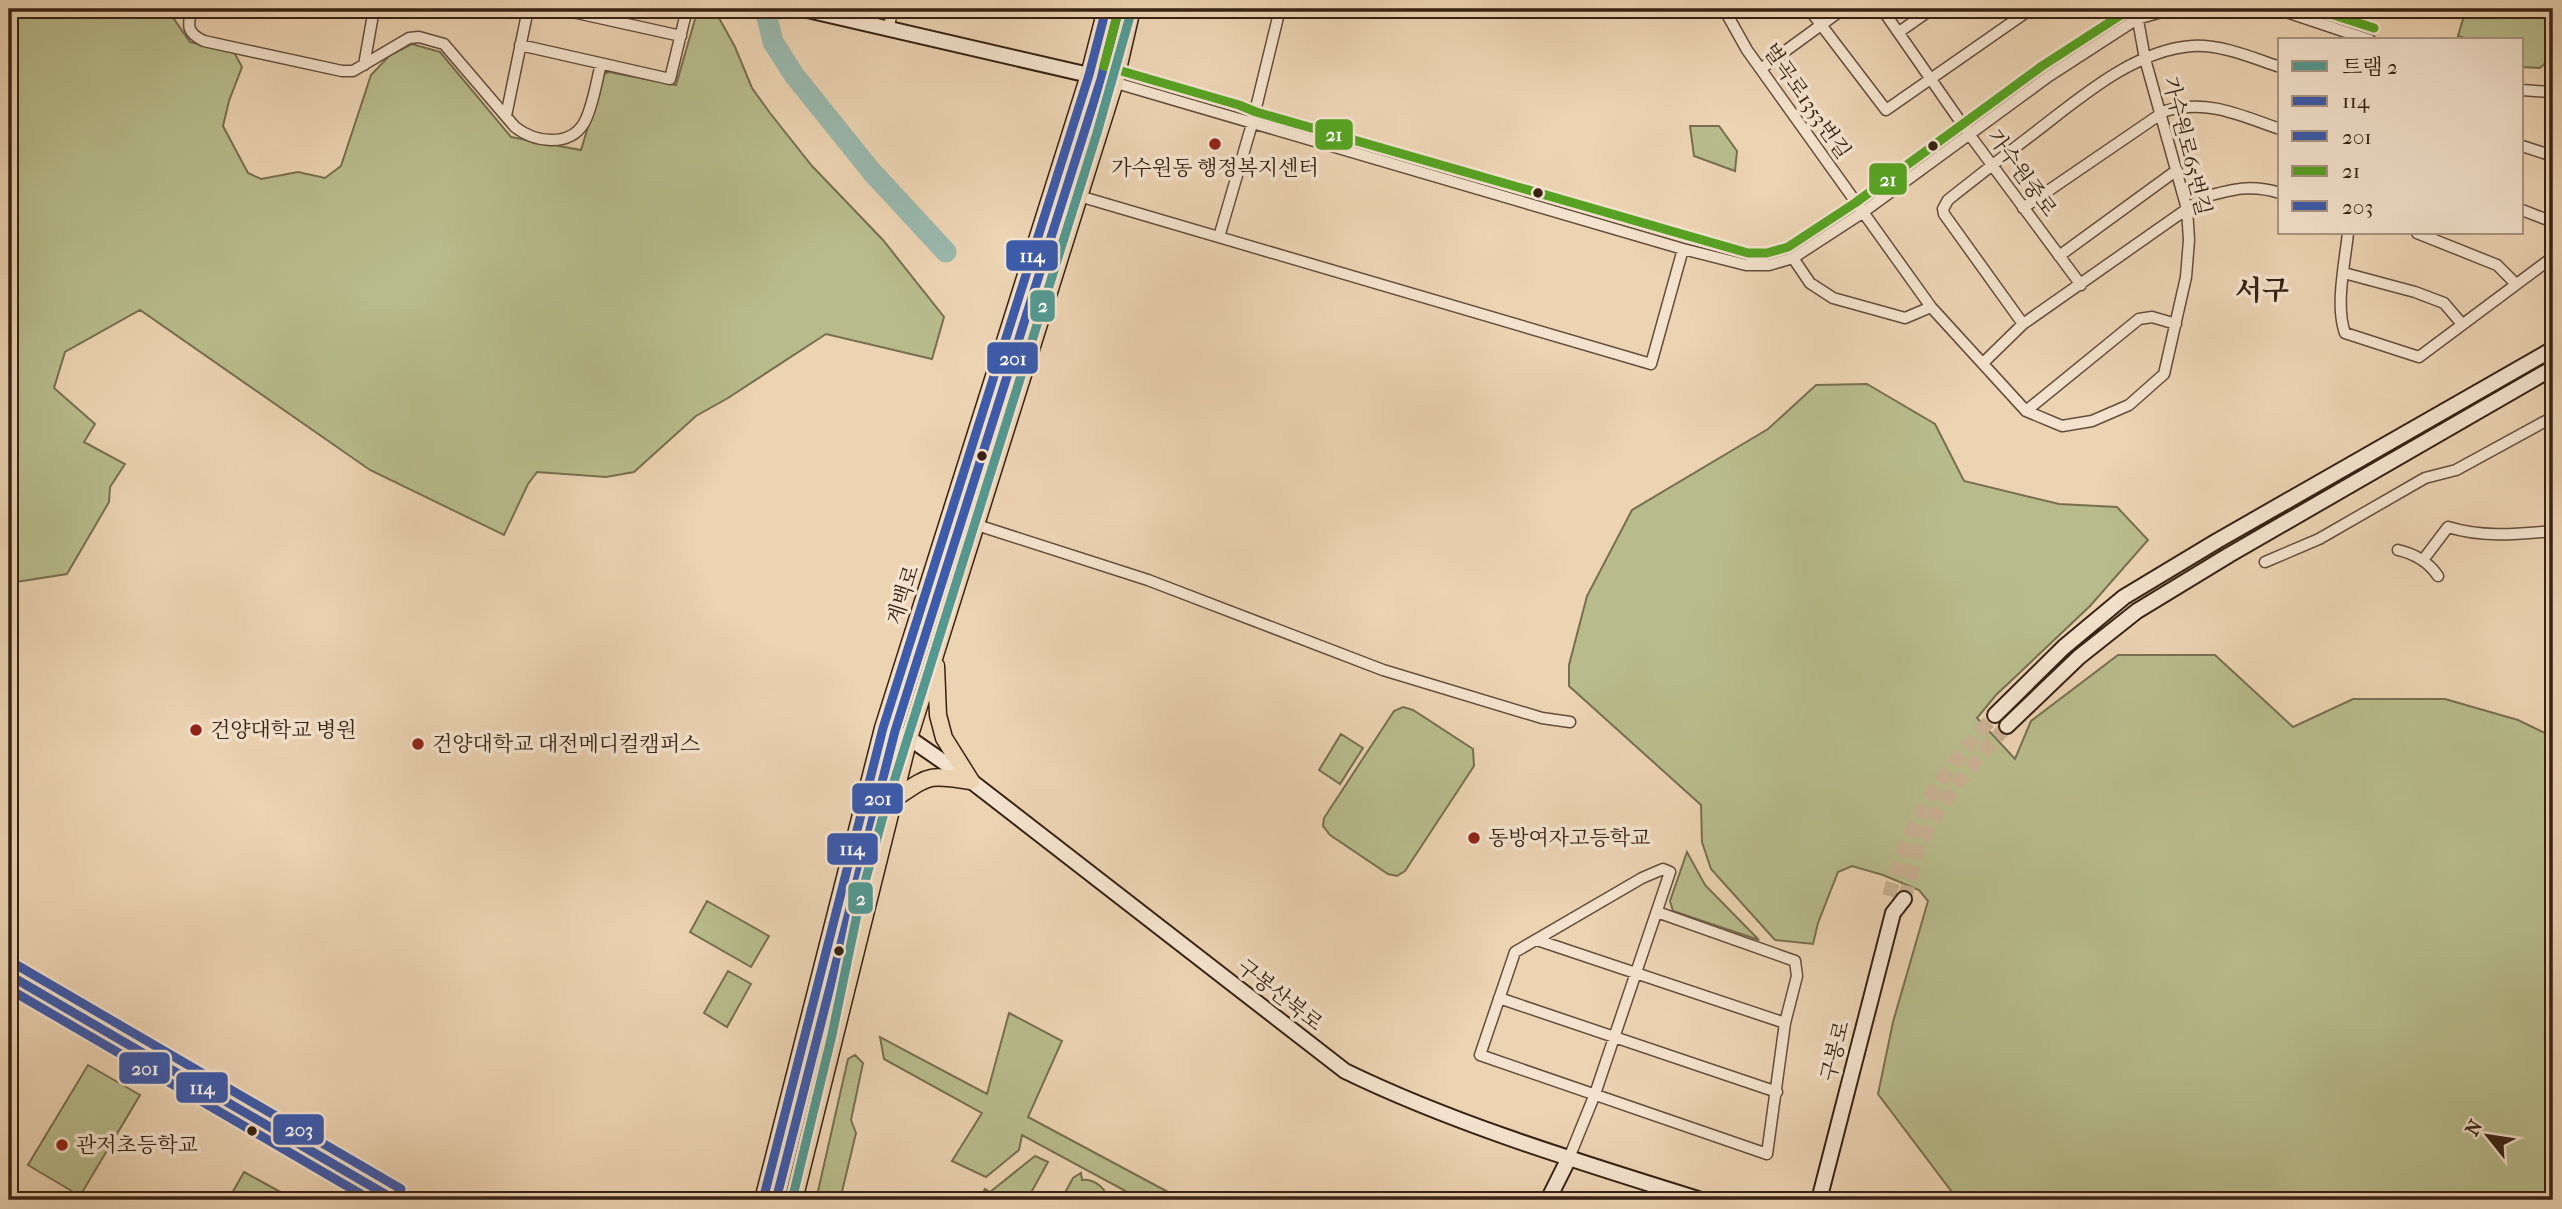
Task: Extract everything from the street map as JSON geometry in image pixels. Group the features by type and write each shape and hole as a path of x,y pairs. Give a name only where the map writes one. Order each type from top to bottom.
{"main road":[{"path":"804,9 1090,75"},
{"name":"계백로","path":"763,1200 883,728 1090,75 1106,9"},
{"path":"794,1200 909,738 1115,82 1132,9"},
{"path":"1995,715 2064,648 2124,597 2553,349"},
{"path":"2007,726 2079,657 2137,611 2553,368"},
{"path":"935,656 937,715 944,738 971,781"},
{"name":"구봉산북로","path":"883,728 909,738 971,781 1345,1071 1386,1091 1569,1158 1701,1200"},
{"path":"894,799 928,778 937,776 971,781"},
{"path":"1889,896 1893,913"},
{"path":"1893,913 1904,899"},
{"name":"구봉로","path":"1819,1200 1893,913"},
{"path":"1548,1200 1569,1158"}],"street":[{"path":"191,9 189,29 193,36 204,41 342,71 353,71 409,38 432,39 444,44 525,134 561,140 582,126 601,64"},
{"path":"364,65 374,9"},
{"path":"506,116 528,9"},
{"path":"559,9 681,36"},
{"path":"520,45 670,79 687,9"},
{"path":"888,28 892,9"},
{"path":"1219,237 1252,124 1280,9"},
{"name":"벌곡로1353번길","path":"1724,9 1747,50 1862,213"},
{"path":"1810,9 1886,110 2031,9"},
{"path":"1762,68 1843,9"},
{"name":"가수원중로","path":"1882,9 1969,134 2081,285"},
{"path":"1899,32 1932,9"},
{"path":"1090,75 1683,249 1746,265 1769,265 1793,258 1862,213 2136,14 2172,9"},
{"path":"2277,9 2364,38"},
{"name":"가수원로65번길","path":"1862,213 1931,307 2026,411 2062,426 2092,421 2129,405 2164,374 2186,277 2189,240 2187,209 2145,59 2136,14"},
{"path":"2023,324 1944,214 1943,209 1948,200 2084,95 2116,73 2145,59 2192,46 2217,48 2278,66"},
{"path":"2524,90 2553,90"},
{"path":"2023,208 2161,113 2184,106 2201,105 2278,128"},
{"path":"2524,147 2553,156"},
{"path":"2059,256 2176,170"},
{"path":"1983,363 2023,324 2204,197 2238,187 2265,188 2278,192"},
{"path":"1079,196 1651,365 1683,249"},
{"path":"2524,211 2553,222"},
{"path":"2348,234 2341,321 2345,333 2419,357 2553,257"},
{"path":"2420,234 2497,265 2516,284"},
{"path":"1793,258 1810,283 1833,298 1905,318 1931,307"},
{"path":"2344,273 2415,292 2444,303 2462,324"},
{"path":"2026,411 2139,319 2152,317 2176,324"},
{"path":"2266,562 2319,539 2425,478 2456,470 2553,417"},
{"path":"977,525 1148,580 1383,670 1542,718 1570,722"},
{"path":"2423,560 2448,527 2468,533 2495,536 2553,531"},
{"path":"2398,550 2423,560 2438,576"},
{"path":"1569,1158 1595,1094 1670,872 1662,869 1515,952 1480,1055 1595,1094 1767,1154 1786,1023 1797,976 1795,961 1657,912"},
{"path":"1537,940 1786,1023"},
{"path":"9,975 395,1200"},
{"path":"1499,998 1777,1093"},
{"path":"370,1200 376,1189"}],"green space":[{"path":"9,9 167,9 190,42 234,52 242,67 223,126 248,173 261,179 298,172 325,178 341,166 371,75 390,55 412,44 440,52 511,137 581,150 604,74 609,72 676,85 698,9 714,9 735,47 752,88 770,113 812,166 883,240 944,317 932,359 826,334 696,416 634,472 606,477 537,472 528,484 504,535 370,470 140,310 65,352 54,388 95,424 84,442 125,464 110,487 109,502 67,574 9,583"},
{"path":"2466,9 2553,9 2553,56 2540,68 2524,67 2524,38 2458,36"},
{"path":"1690,126 1719,126 1737,151 1735,171 1694,156"},
{"path":"1867,384 1935,424 1964,481 2059,504 2117,507 2148,540 2090,606 1996,695 1977,718 2015,759 2031,721 2118,655 2215,655 2293,727 2353,699 2445,699 2518,720 2553,737 2553,1200 1958,1200 1878,1094 1893,1022 1928,901 1919,890 1852,866 1838,872 1818,923 1813,944 1775,940 1711,869 1702,842 1701,805 1569,686 1569,665 1587,596 1632,510 1768,429 1816,385"},
{"path":"1403,707 1413,710 1473,749 1474,766 1405,871 1397,876 1388,874 1330,835 1323,826 1324,818 1394,711"},
{"path":"1341,734 1363,748 1340,784 1319,770"},
{"path":"1687,852 1705,885 1759,940 1673,911 1670,901"},
{"path":"707,901 769,936 751,967 690,932"},
{"path":"728,971 751,984 727,1027 704,1013"},
{"path":"1009,1013 1062,1041 1028,1117 1183,1200 1142,1200 1022,1135 1019,1150 986,1177 952,1161 982,1113 884,1059 880,1037 987,1094"},
{"path":"855,1055 863,1063 851,1120 856,1133 840,1200 816,1200 848,1059"},
{"path":"88,1065 140,1095 80,1196 28,1165"},
{"path":"1035,1156 1048,1162 1027,1200 979,1200 985,1189 990,1192"},
{"path":"244,1172 295,1200 228,1200"},
{"path":"1081,1173 1082,1180 1092,1181 1103,1189 1103,1200 1061,1200 1073,1178"}],"waterway":[{"path":"765,9 773,42 794,75 872,172 946,252"}],"tunnel":[{"path":"1889,896 1903,850 1923,809 1956,760 1995,715"},
{"path":"1904,899 1915,859 1928,829 1970,768 2007,726"}],"tram line":[{"name":"2","path":"792,1200 832,1035 860,900 882,820 1097,133 1132,9"}],"transit line":[{"name":"114","path":"763,1200 883,728 1089,75 1106,9"},
{"name":"21","path":"1118,12 1104,66 1748,253 1767,253 1788,247 1855,203 2042,66 2130,9"},
{"name":"21","path":"2315,9 2374,28"},
{"name":"201","path":"776,1200 895,731 1101,79 1118,12"},
{"name":"203","path":"15,964 401,1189"},
{"name":"114","path":"9,975 395,1200"},
{"name":"201","path":"9,989 371,1200"}],"place":[{"name":"가수원동 행정복지센터","path":"1215,144"},
{"name":"건양대학교 병원","path":"196,730"},
{"name":"건양대학교 대전메디컬캠퍼스","path":"418,744"},
{"name":"동방여자고등학교","path":"1474,838"},
{"name":"관저초등학교","path":"62,1145"}],"district":[{"name":"서구","path":"2262,290"}]}
